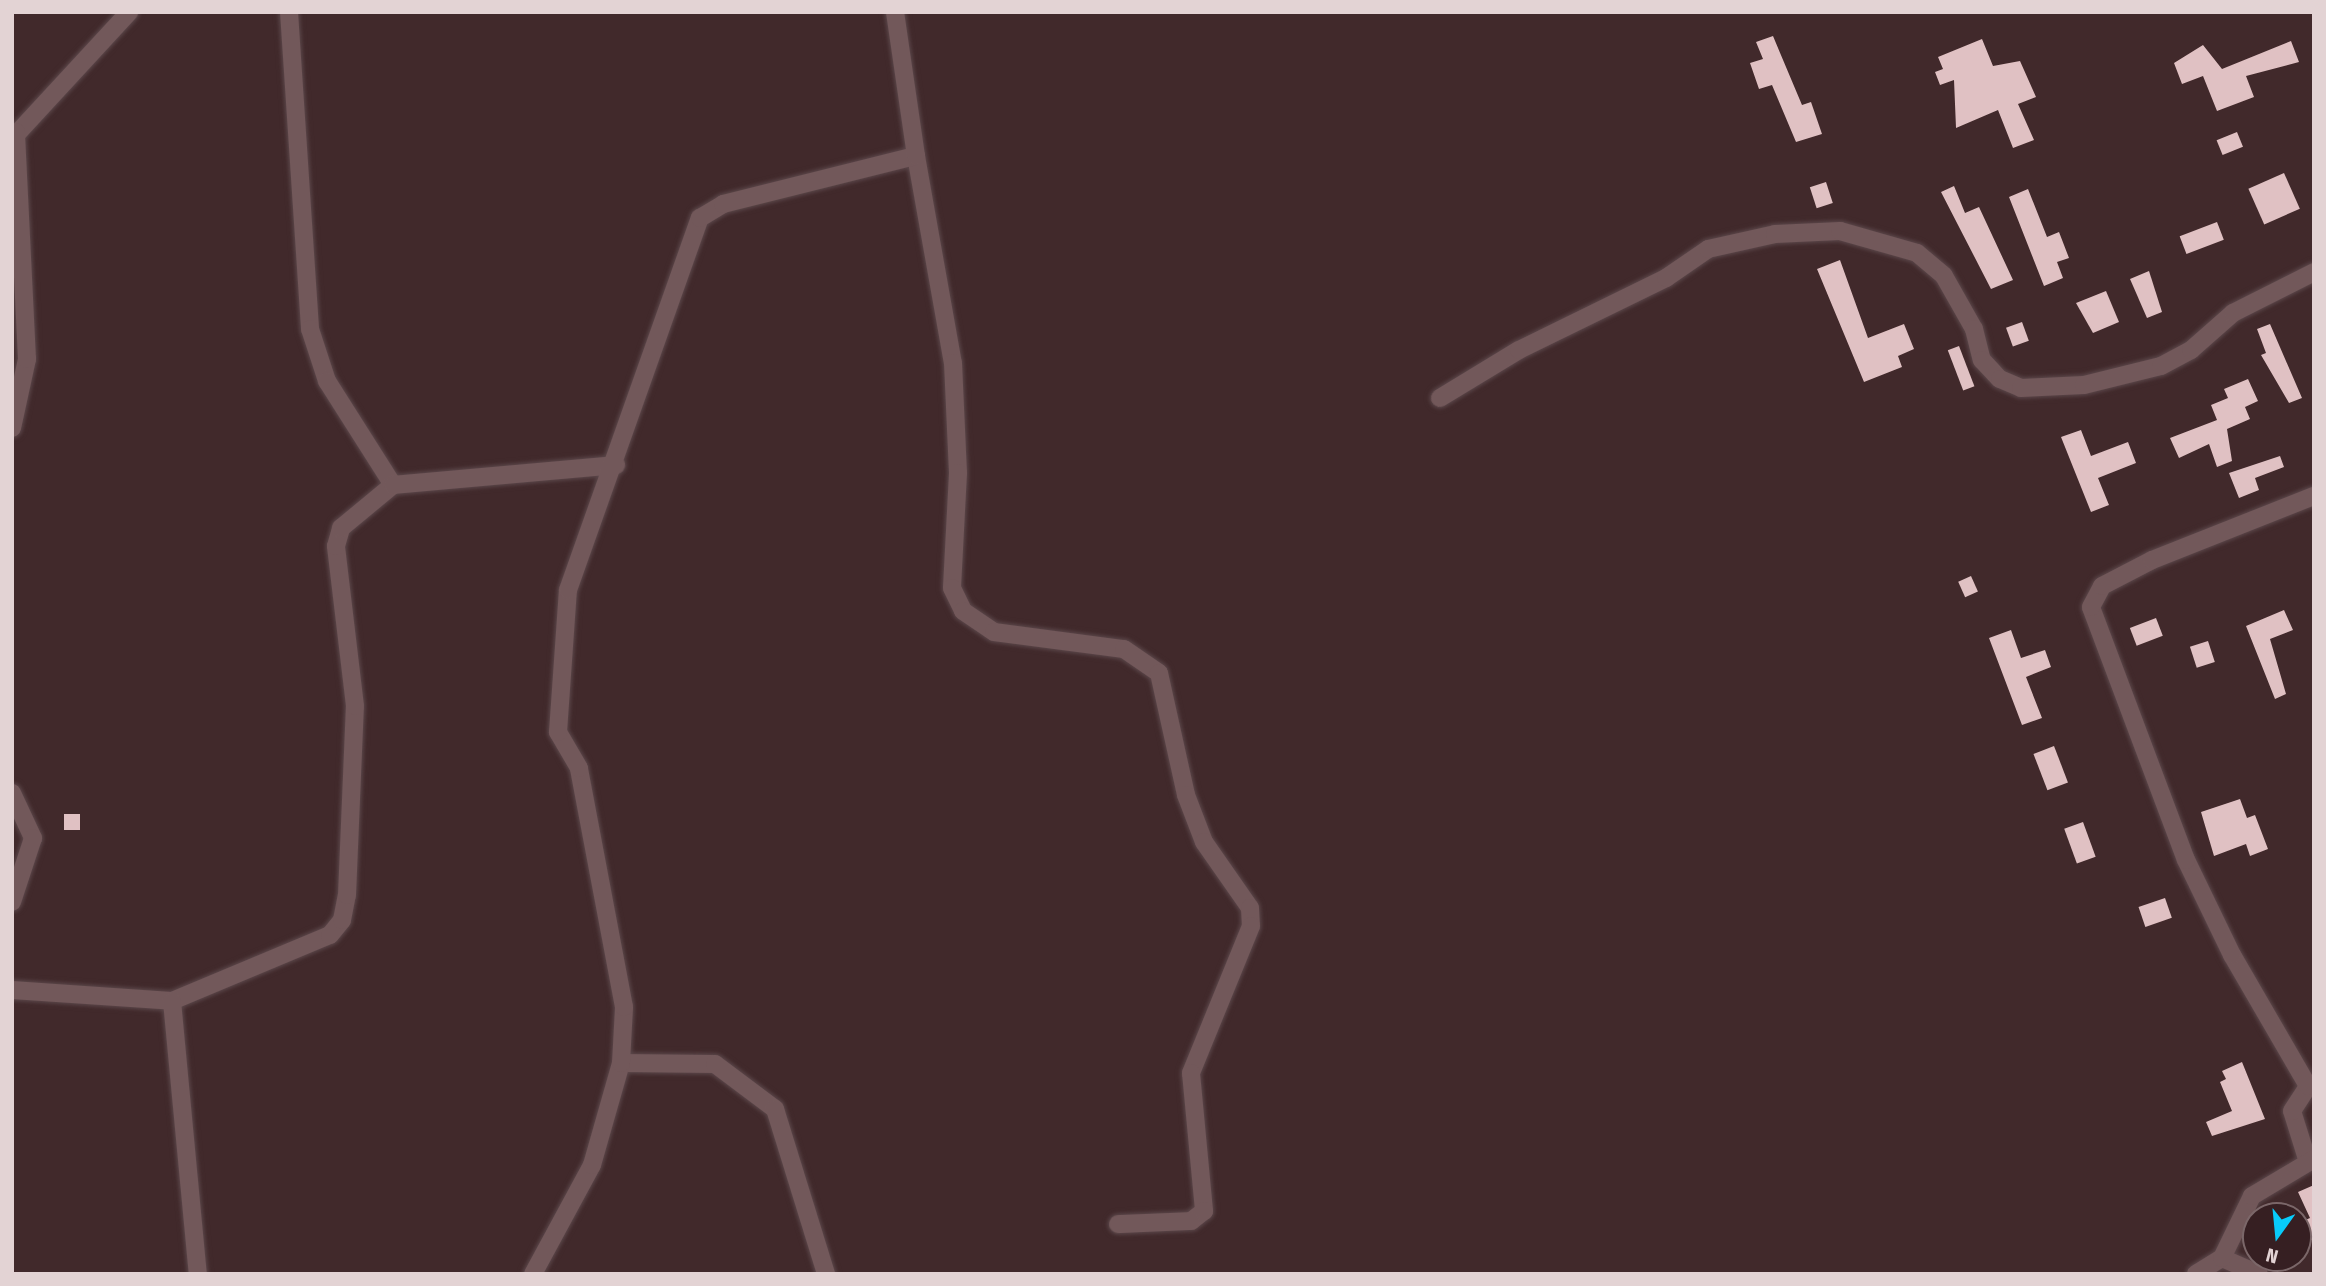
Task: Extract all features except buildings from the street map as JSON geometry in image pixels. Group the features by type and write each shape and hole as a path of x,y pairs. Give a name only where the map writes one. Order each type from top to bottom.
{"street":[{"path":"12,428 27,359 14,135 129,12"},
{"path":"289,12 310,329 327,381 393,485"},
{"path":"895,12 916,156 953,363 958,473 952,588 963,611 994,632 1124,649 1159,673 1181,776 1204,842 1250,908 1251,926 1191,1073 1204,1211 1191,1222 1118,1224"},
{"path":"533,1274 592,1165 621,1063 624,1007 579,768 557,723 566,600 616,465 695,226 706,211 916,156"},
{"path":"1440,398 1519,350 1667,278 1708,249 1775,234 1840,231 1917,253 1944,276 1974,329 1982,360 2000,379 2021,388 2084,385 2161,366 2191,351 2234,313 2314,272"},
{"path":"12,990 172,1001 330,935 342,920 355,706 336,546 352,516 393,485 616,465"},
{"path":"2196,1274 2222,1258 2252,1196 2311,1161 2292,1111 2308,1086 2232,955 2186,860 2091,607 2102,586 2152,560 2314,496"},
{"path":"12,793 33,838 12,902"},
{"path":"172,1001 198,1274"},
{"path":"621,1063 716,1064 775,1110 826,1274"},
{"path":"2222,1258 2259,1274"}]}
